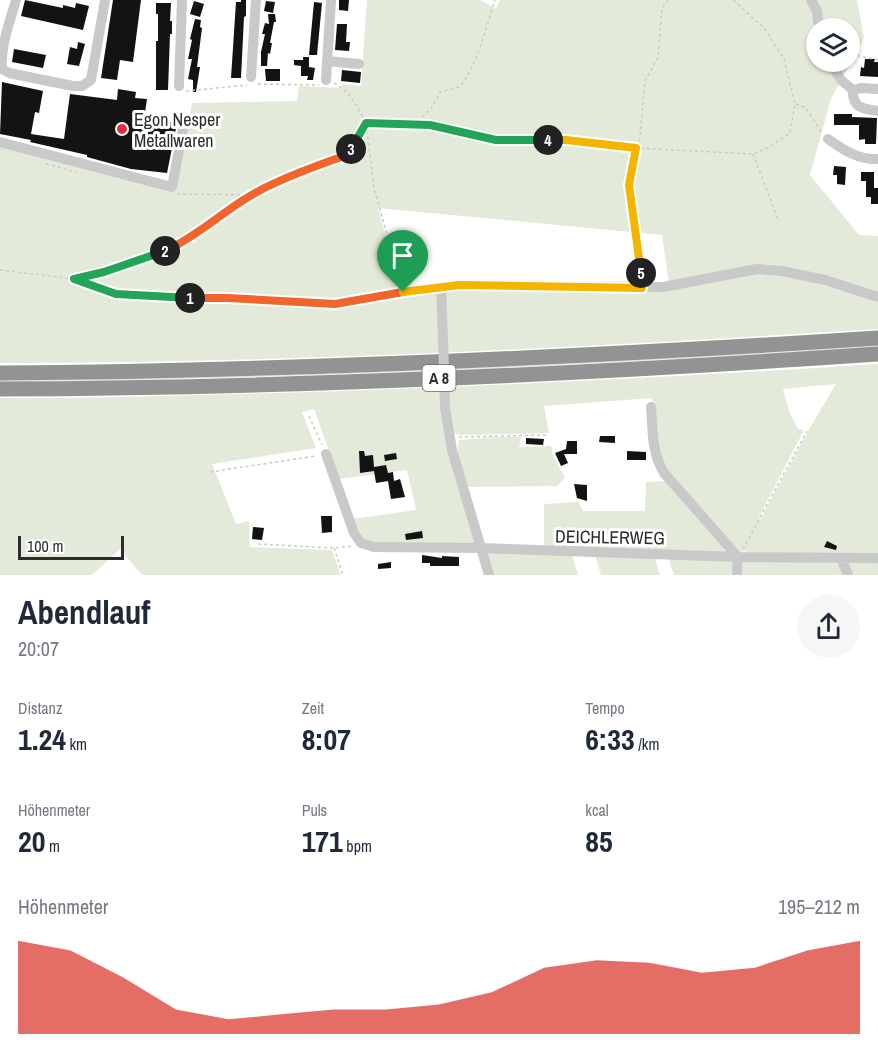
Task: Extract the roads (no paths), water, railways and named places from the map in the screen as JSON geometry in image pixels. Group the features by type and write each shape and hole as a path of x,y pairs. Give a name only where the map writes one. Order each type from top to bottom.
{"highway":[{"name":"A 8","path":"0,373 432,362 878,338"},
{"name":"A 8","path":"0,389 387,380 878,354"}],"street":[{"path":"16,0 2,43 2,69 9,73 72,86 82,86 91,80 105,0"},
{"path":"179,86 182,0"},
{"path":"251,77 256,0"},
{"path":"326,81 332,0"},
{"path":"811,0 817,18"},
{"path":"327,61 359,64"},
{"path":"837,72 853,90 854,102 860,108 878,111"},
{"path":"853,90 878,89"},
{"path":"0,142 59,163 172,187 183,129"},
{"path":"825,136 848,154 869,160 878,159"},
{"path":"403,292 459,285 642,288 682,285 743,271 764,269 825,280 878,297"},
{"path":"441,287 445,408 449,438 489,575"},
{"path":"651,407 654,454 658,462 664,473 738,557 737,575"},
{"name":"DEICHLERWEG","path":"326,454 354,533 361,543 374,547 481,548 738,557 878,558"},
{"path":"842,558 848,575"}],"place":[{"name":"Egon Nesper Metallwaren","path":"122,129"}]}
